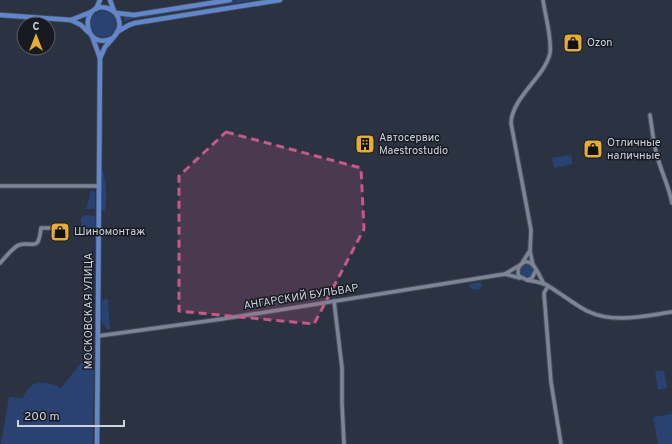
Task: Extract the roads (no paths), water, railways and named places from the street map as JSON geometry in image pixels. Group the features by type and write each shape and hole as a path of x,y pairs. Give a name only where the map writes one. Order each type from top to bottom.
{"main road":[{"path":"91,35 88,30 88,18 100,0"},
{"path":"100,58 106,46 117,32 120,24 110,0"},
{"path":"72,20 94,10 104,8 115,13 134,15 230,0"},
{"path":"117,32 129,24 280,0"},
{"path":"203,4 204,12"},
{"path":"0,15 72,20 81,25 91,35 102,40 113,38"},
{"name":"МОСКОВСКАЯ УЛИЦА","path":"91,35 100,58 97,444"}],"street":[{"path":"543,0 550,40 550,53 545,65 514,110 511,123 531,230 530,251 533,265 544,284"},
{"path":"650,115 655,150 670,190 672,203"},
{"path":"0,186 99,186"},
{"path":"0,262 16,246 36,244 41,228 53,228"},
{"path":"530,251 518,268 518,274 521,278 544,284 584,309 604,317 628,318 672,312"},
{"path":"521,264 528,262 533,265"},
{"name":"АНГАРСКИЙ БУЛЬВАР","path":"505,274 521,264"},
{"path":"527,280 534,276 536,270"},
{"name":"АНГАРСКИЙ БУЛЬВАР","path":"98,336 505,274 521,278"},
{"path":"548,286 544,292 550,347 550,374 561,444"},
{"path":"334,301 342,368 344,444"}],"place":[{"name":"Ozon","path":"573,43"},
{"name":"Автосервис Maestrostudio","path":"365,144"},
{"name":"Отличные наличные","path":"593,149"},
{"name":"Шиномонтаж","path":"60,232"}]}
